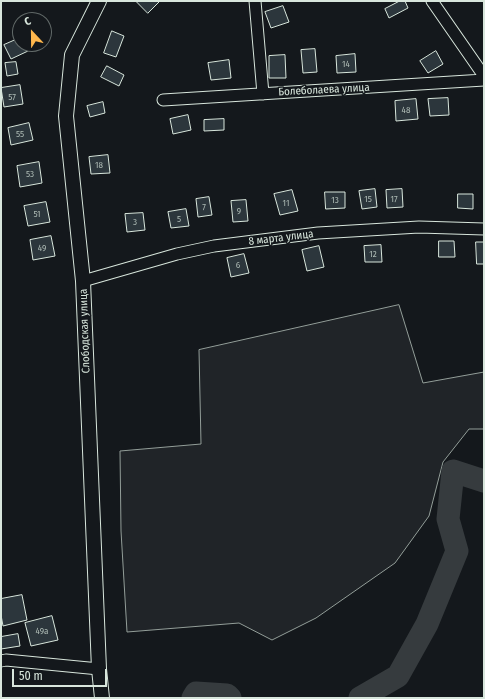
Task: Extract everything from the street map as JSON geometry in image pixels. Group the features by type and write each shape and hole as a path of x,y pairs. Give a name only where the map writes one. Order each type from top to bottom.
{"street":[{"name":"Слободская улица","path":"99,1 72,55 66,116 83,281 99,669 102,698"},
{"path":"255,1 263,94"},
{"path":"432,1 484,76"},
{"name":"Болеболаева улица","path":"163,100 484,80"},
{"name":"8 марта улица","path":"83,281 177,254 214,246 318,233 419,227 484,230"},
{"path":"1,661 6,660 99,669"}],"shaded area":[{"path":"399,305 423,383 484,372 484,429 469,429 443,462 429,516 395,563 316,618 272,640 239,623 127,632 121,531 120,451 201,444 199,350"}],"building":[{"path":"136,1 160,1 148,13"},
{"path":"400,1 405,1 408,8 389,18 385,9"},
{"path":"283,6 289,22 271,28 265,12"},
{"path":"112,31 124,36 116,57 104,53"},
{"path":"12,42 12,52 26,52 11,59 4,45"},
{"path":"315,49 317,72 303,73 301,50"},
{"path":"436,51 443,64 428,73 420,61"},
{"path":"355,54 356,72 337,73 336,56"},
{"path":"285,55 286,78 269,78 269,56"},
{"path":"229,60 231,78 211,80 208,63"},
{"path":"16,62 18,74 7,76 5,63"},
{"path":"107,66 124,75 119,86 101,77"},
{"path":"20,85 23,104 4,107 1,88"},
{"path":"448,98 449,115 430,116 428,99"},
{"path":"416,99 418,119 396,121 395,101"},
{"path":"103,102 105,113 90,117 87,106"},
{"path":"188,115 191,130 173,134 170,119"},
{"path":"224,119 224,130 204,131 204,120"},
{"path":"29,123 33,140 11,145 8,128"},
{"path":"108,155 110,173 91,174 89,157"},
{"path":"39,162 42,183 20,187 17,166"},
{"path":"375,189 377,207 362,209 359,191"},
{"path":"402,189 403,207 387,208 386,190"},
{"path":"292,190 298,211 280,215 274,194"},
{"path":"325,192 345,192 345,208 326,209"},
{"path":"458,194 473,194 473,209 458,208"},
{"path":"209,197 212,215 198,217 196,199"},
{"path":"246,200 248,221 233,222 231,201"},
{"path":"46,202 50,222 28,226 24,206"},
{"path":"186,209 189,226 171,228 168,212"},
{"path":"143,213 145,230 127,232 125,214"},
{"path":"51,236 55,256 33,260 30,240"},
{"path":"439,241 454,241 455,257 439,257"},
{"path":"476,242 484,242 484,264 477,264"},
{"path":"381,245 382,262 365,262 364,246"},
{"path":"319,246 324,267 307,271 302,250"},
{"path":"244,254 249,273 231,277 227,258"},
{"path":"22,595 27,620 3,626 1,599"},
{"path":"52,616 58,640 31,646 25,623"},
{"path":"18,634 20,646 1,649 1,637"}],"waterway":[{"path":"360,698 398,676 427,624 457,551 448,519 453,471 484,481"},
{"path":"193,698 196,693 227,695 230,698"}]}
